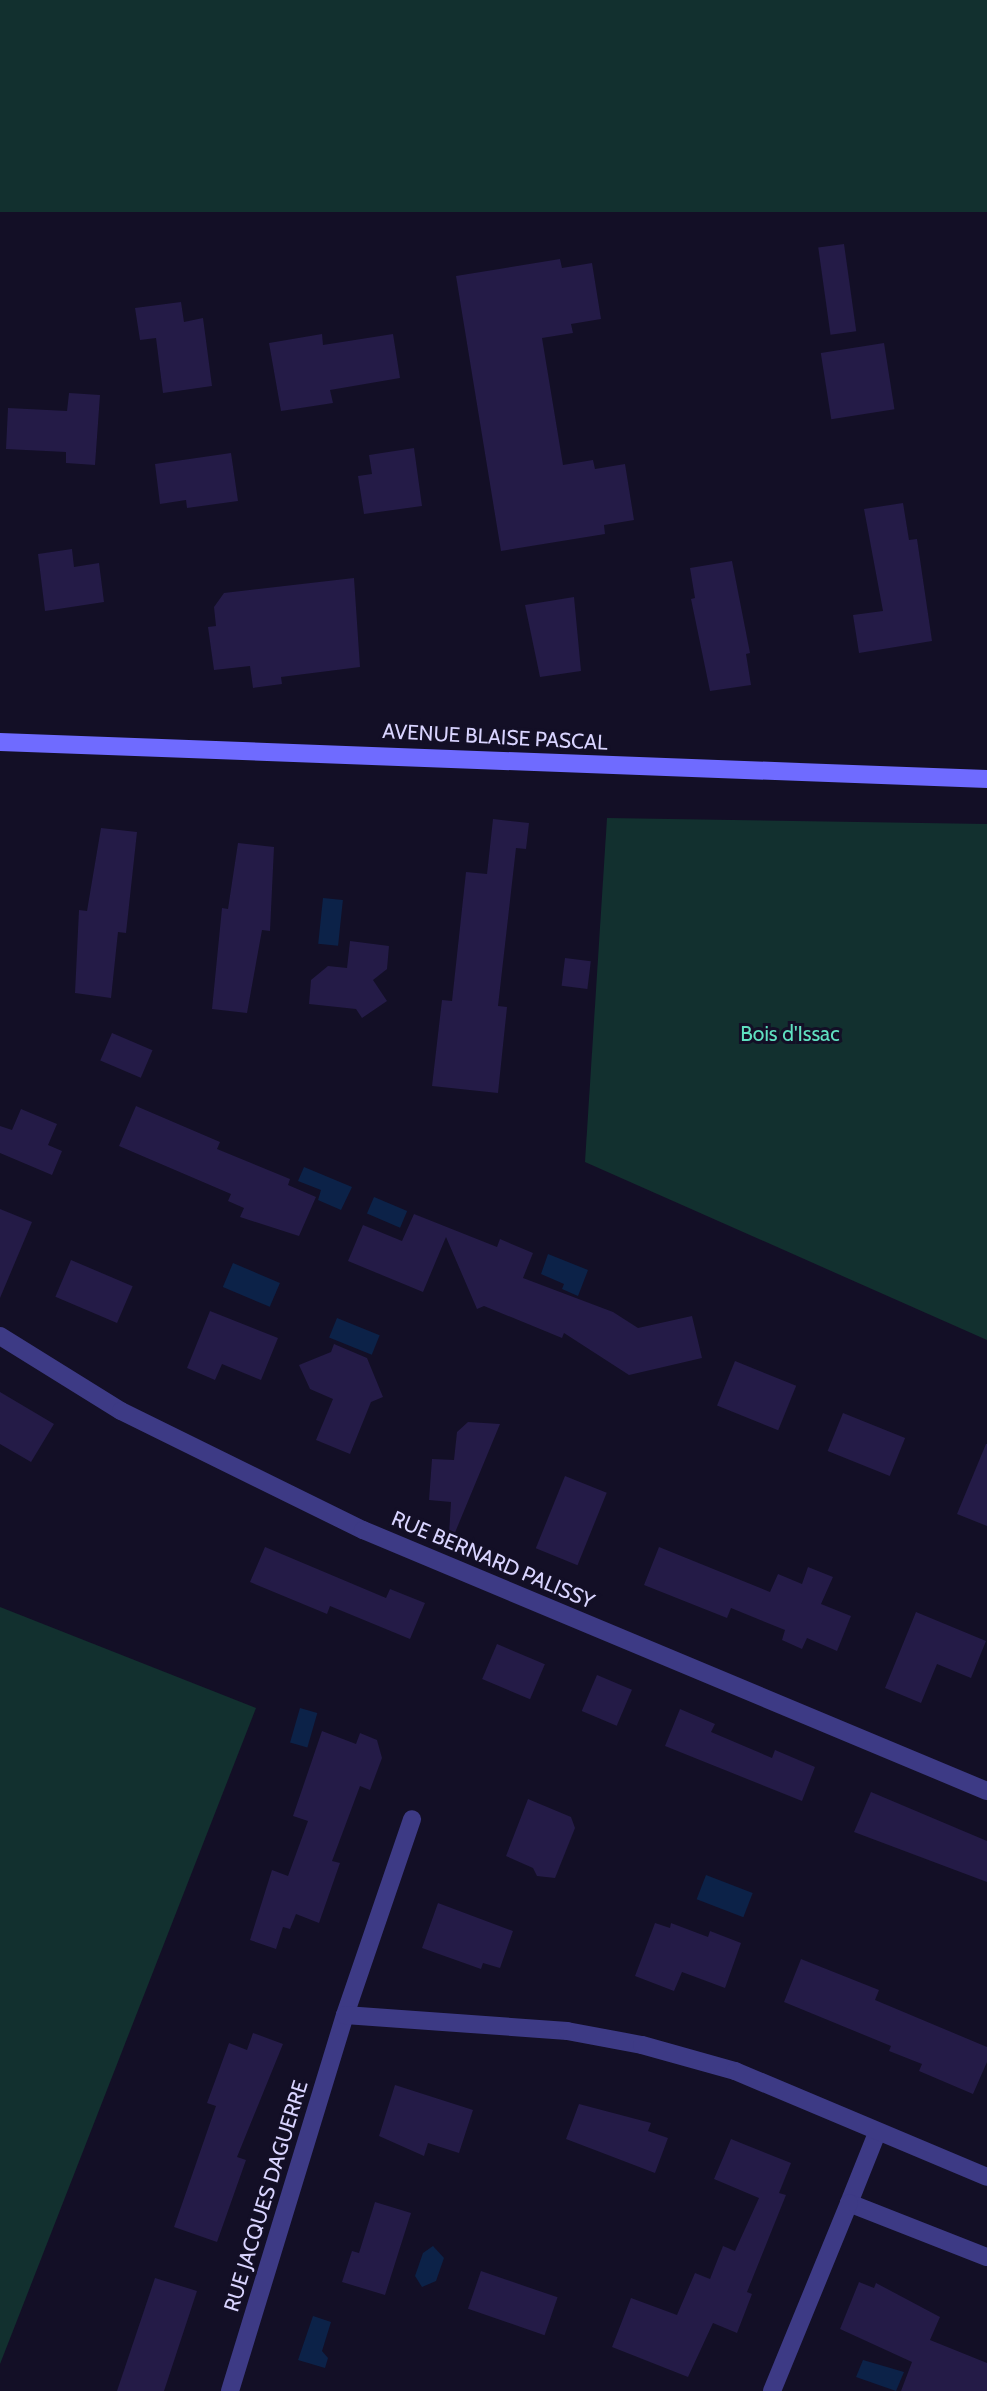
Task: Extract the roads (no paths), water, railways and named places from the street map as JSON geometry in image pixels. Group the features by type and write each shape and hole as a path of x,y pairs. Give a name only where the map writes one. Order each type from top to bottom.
{"main road":[{"name":"AVENUE BLAISE PASCAL","path":"0,742 987,779"}],"street":[{"name":"RUE BERNARD PALISSY","path":"0,1336 121,1411 363,1530 987,1791"},
{"name":"RUE JACQUES DAGUERRE","path":"230,2391 345,2015 412,1819"},
{"path":"345,2015 567,2031 642,2045 735,2071 987,2177"},
{"path":"772,2391 877,2133"},
{"path":"849,2203 987,2257"}],"water":[{"path":"323,898 343,900 338,946 318,944"},
{"path":"304,1167 352,1187 341,1210 318,1200 321,1190 298,1181"},
{"path":"374,1197 407,1211 400,1228 367,1214"},
{"path":"548,1254 588,1270 578,1296 562,1289 564,1284 541,1274"},
{"path":"233,1263 280,1283 270,1307 223,1287"},
{"path":"337,1318 380,1335 372,1355 329,1337"},
{"path":"300,1708 317,1713 307,1748 290,1743"},
{"path":"706,1875 753,1893 743,1917 697,1899"},
{"path":"433,2246 444,2258 436,2281 422,2287 415,2276 423,2253"},
{"path":"313,2316 331,2322 322,2351 328,2358 325,2368 298,2360"},
{"path":"863,2360 904,2372 896,2391 856,2377"}],"park label":[{"name":"Bois d'Issac","path":"790,1034"}]}
